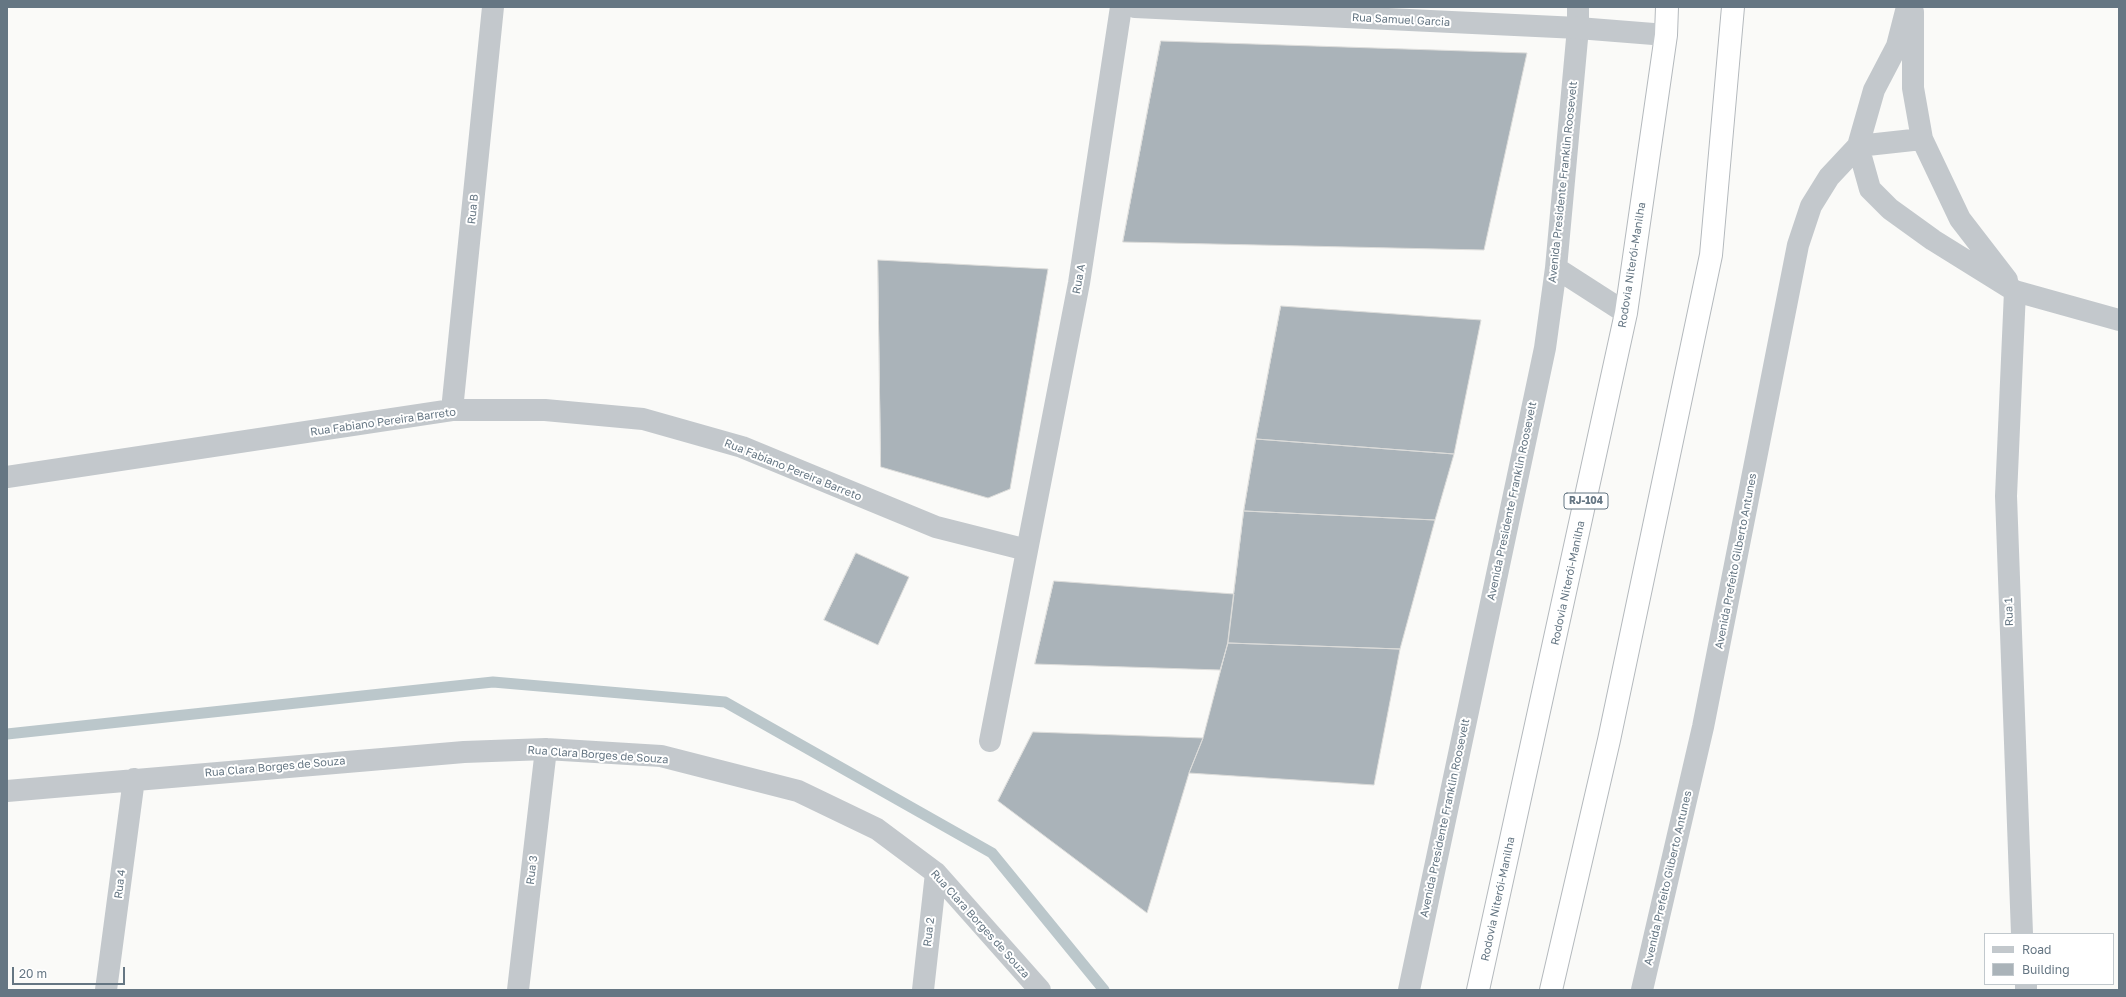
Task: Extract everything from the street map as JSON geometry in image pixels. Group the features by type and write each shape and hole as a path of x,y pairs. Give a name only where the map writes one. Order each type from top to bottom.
{"highway":[{"name":"Rodovia Niterói-Manilha","path":"1478,990 1626,313 1666,35 1667,7"},
{"path":"1551,990 1609,740 1711,255 1733,7"}],"street":[{"name":"Rua B","path":"452,410 493,7"},
{"name":"Rua A","path":"990,741 1078,283 1121,7"},
{"name":"Rua Samuel Garcia","path":"1135,7 1578,28 1666,35"},
{"name":"Avenida Presidente Franklin Roosevelt","path":"1409,990 1545,348 1556,268 1578,28 1578,7"},
{"name":"Avenida Prefeito Gilberto Antunes","path":"1642,990 1703,727 1798,245 1811,206 1829,177 1858,146 1874,90 1896,46 1907,7"},
{"path":"1913,7 1913,88 1922,139 1960,219 2015,291"},
{"path":"1922,139 1858,146 1870,189 1890,209 1933,240 2015,291 2119,320"},
{"path":"1556,268 1626,313"},
{"name":"Rua 1","path":"2015,291 2006,496 2022,933"},
{"name":"Rua Fabiano Pereira Barreto","path":"7,477 452,410 545,410 643,420 742,447 936,527 1027,550"},
{"name":"Rua Clara Borges de Souza","path":"7,791 464,752 546,749 661,756 798,790 877,829 936,873 1040,990"},
{"name":"Rua 3","path":"518,990 546,749"},
{"name":"Rua 4","path":"106,990 134,779"},
{"name":"Rua 2","path":"923,990 936,873"}],"building":[{"path":"1161,41 1527,53 1484,250 1123,242"},
{"path":"878,260 1048,269 1010,489 988,498 881,467"},
{"path":"1281,306 1481,320 1454,454 1256,439"},
{"path":"1256,439 1454,454 1435,520 1244,511"},
{"path":"1244,511 1435,520 1400,649 1228,643"},
{"path":"856,553 909,577 878,645 824,620"},
{"path":"1054,581 1234,594 1228,643 1220,670 1035,664"},
{"path":"1228,643 1400,649 1374,785 1189,773 1203,738"},
{"path":"1033,732 1203,738 1189,773 1147,913 998,801"}],"waterway":[{"path":"7,734 493,682 725,702 992,853 1104,990"}]}
